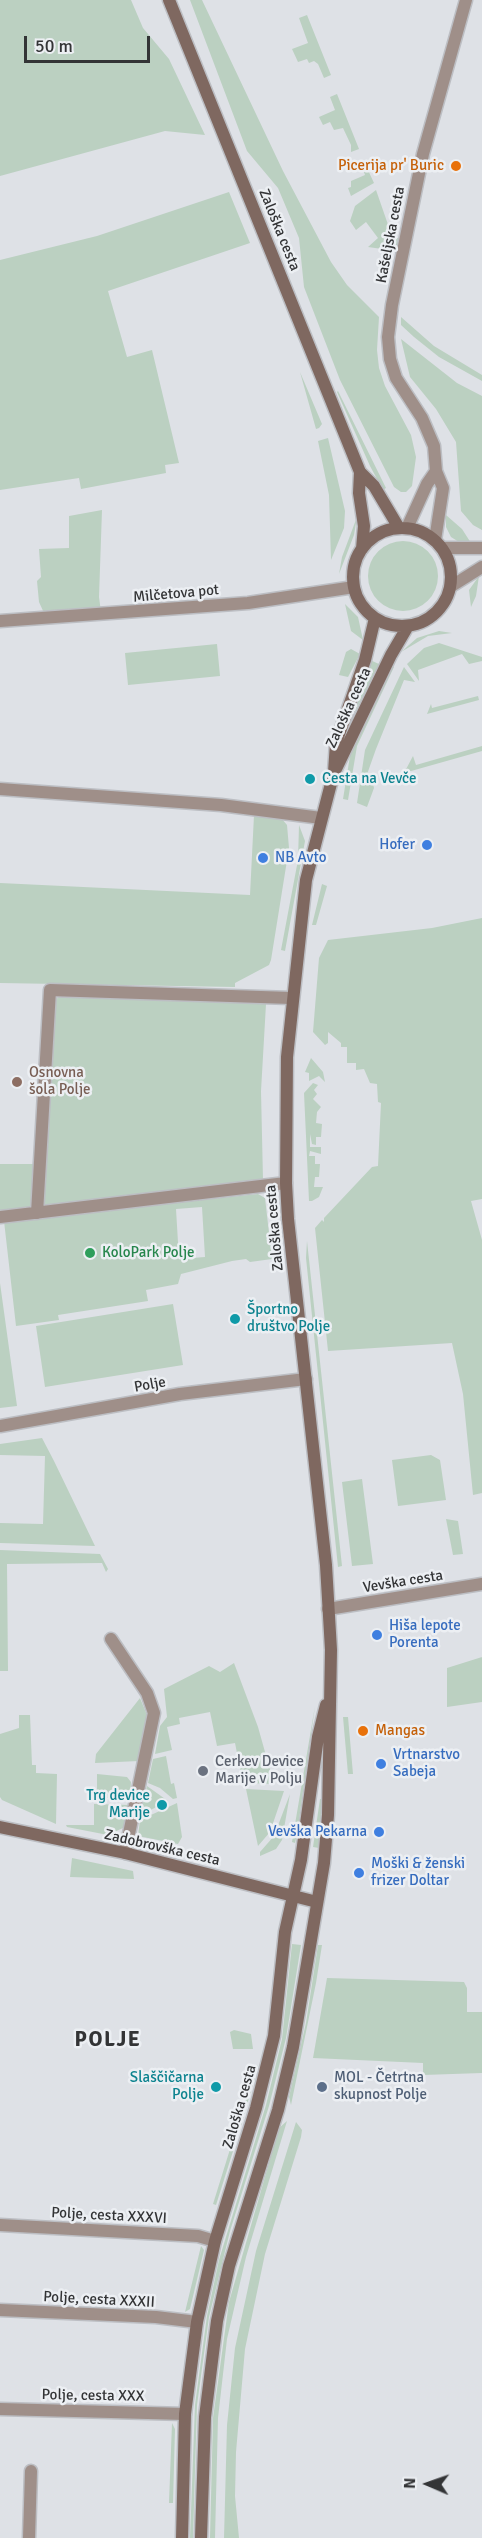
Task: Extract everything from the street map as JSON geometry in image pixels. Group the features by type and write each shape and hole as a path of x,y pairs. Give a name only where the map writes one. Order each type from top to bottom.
{"main road":[{"name":"Zaloška cesta","path":"170,0 360,472 374,486 403,528"},
{"name":"Zaloška cesta","path":"360,472 359,493 364,526 362,549"},
{"path":"403,528 422,532 438,544 449,567 450,587 442,605 434,613 420,623 397,626 375,618 365,610 354,587 353,573 362,549 378,534 403,528"},
{"name":"Zaloška cesta","path":"334,772 336,743 365,660 375,618"},
{"name":"Zaloška cesta","path":"201,2538 205,2417 217,2321 229,2266 278,2110 293,2047 317,1902 328,1815 332,1683 328,1609 286,1183 287,1057 291,998 306,880 334,772 391,655 408,626"},
{"name":"Zaloška cesta","path":"182,2538 185,2414 197,2322 215,2241 270,2058 292,1897 301,1860 318,1737 332,1683"},
{"name":"Zadobrovška cesta","path":"0,1827 126,1853 317,1902"}],"street":[{"name":"Kašeljska cesta","path":"438,544 443,488 436,471 431,435 401,389 393,370 389,352 389,330 423,154 466,0"},
{"path":"403,528 436,471"},
{"path":"438,544 482,548"},
{"path":"450,587 482,567"},
{"name":"Milčetova pot","path":"0,621 248,603 354,587"},
{"path":"0,789 221,805 321,818"},
{"path":"37,1213 50,990 291,998"},
{"path":"0,1217 286,1183"},
{"name":"Polje","path":"0,1426 180,1395 306,1379"},
{"name":"Vevška cesta","path":"328,1609 482,1584"},
{"path":"111,1639 147,1693 154,1713 126,1853"},
{"name":"Polje, cesta XXXVI","path":"0,2225 198,2236 215,2241"},
{"name":"Polje, cesta XXXII","path":"0,2310 156,2317 197,2322"},
{"name":"Polje, cesta XXX","path":"0,2409 185,2414"},
{"path":"29,2538 31,2471"}],"green space":[{"path":"0,0 131,0 143,28 169,59 205,135 165,131 0,176"},
{"path":"190,0 202,0 283,171 331,262 347,285 379,317 377,350 379,368 385,386 411,435 416,457 412,486 406,492 401,492 394,487 340,380 304,287 299,238 278,188 247,151"},
{"path":"307,15 331,75 324,78 318,64 314,61 309,63 307,59 298,62 292,49 308,43 299,18"},
{"path":"337,94 359,149 351,152 351,145 343,128 334,130 330,122 323,125 319,117 335,110 330,97"},
{"path":"367,168 374,183 351,196 348,188 351,187 351,181 365,175 363,169"},
{"path":"376,190 393,239 398,238 396,251 368,247 378,238 366,222 356,230 350,221 355,206"},
{"path":"229,192 250,243 108,291 127,357 152,350 179,463 165,465 166,473 81,489 79,478 0,490 0,260 97,236"},
{"path":"401,317 434,346 482,375 482,381 439,357 401,325"},
{"path":"401,339 457,383 482,396 482,530 473,525 461,511 456,442 436,409 410,377"},
{"path":"300,372 322,424 316,429"},
{"path":"337,392 386,488 383,490 370,466"},
{"path":"328,438 345,511 344,528 331,560 329,495 318,441"},
{"path":"102,510 99,597 101,612 44,613 39,602 37,581 41,577 39,549 69,548 69,516"},
{"path":"446,515 462,529 471,543 459,542 451,537 446,527"},
{"path":"357,517 354,535 339,574 342,557"},
{"path":"403,541 422,547 432,557 438,576 432,595 422,605 403,611 384,605 374,595 368,576 374,557 384,547"},
{"path":"479,576 476,596 471,607 469,590"},
{"path":"345,604 358,617 363,640 351,631"},
{"path":"439,631 452,633 428,636 401,652 417,638"},
{"path":"439,643 482,657 482,661 469,664 462,654 418,670 419,681 407,664 424,648"},
{"path":"217,644 220,676 128,685 125,653"},
{"path":"351,649 360,654 348,677 339,675 346,652"},
{"path":"370,660 379,664 355,712 353,711"},
{"path":"391,666 394,667 357,746 348,800 343,799 350,756"},
{"path":"404,667 415,682 404,680 376,749 365,780 373,784 374,788 367,807 357,803 365,750"},
{"path":"478,696 479,700 427,714 431,704 432,708"},
{"path":"482,746 482,751 404,773 413,756 416,765"},
{"path":"254,815 282,819 287,825 289,848 269,965 235,983 235,987 0,983 0,883 250,895"},
{"path":"299,825 305,841 285,951 281,950 298,860"},
{"path":"322,884 327,886 316,925 312,925"},
{"path":"482,918 482,1199 471,1201 482,1240 482,1493 473,1495 463,1394 452,1343 328,1351 315,1228 322,1220 324,1222 324,1218 372,1167 378,1166 381,1103 378,1102 377,1084 370,1083 364,1069 356,1070 356,1063 347,1063 347,1047 341,1047 341,1043 328,1032 328,1043 325,1045 313,1032 319,958 328,940 432,928"},
{"path":"62,995 266,1004 261,1091 263,1180 49,1208 42,1204 56,999"},
{"path":"311,1058 323,1072 325,1082 319,1076 309,1081 309,1073 305,1072"},
{"path":"313,1083 318,1085 314,1090 317,1094 313,1099 321,1107 317,1112 316,1123 322,1124 321,1137 316,1137 316,1145 312,1144 310,1134 310,1147 321,1147 321,1154 310,1151 309,1156 315,1156 315,1164 320,1164 319,1177 315,1177 314,1187 323,1187 319,1197 309,1201 304,1093"},
{"path":"0,1164 34,1164 33,1210 0,1211"},
{"path":"258,1194 265,1198 272,1259 250,1262 246,1259 232,1261 181,1274 178,1284 146,1290 148,1301 58,1315 59,1320 16,1326 4,1221","holes":["202,1207 205,1257 179,1259 176,1209"]},
{"path":"307,1241 342,1566 338,1567 306,1258"},
{"path":"0,1283 17,1406 0,1408"},
{"path":"173,1304 183,1365 45,1387 36,1326"},
{"path":"42,1438 95,1546 0,1543 0,1523 43,1524 45,1456 0,1455 0,1444"},
{"path":"431,1455 440,1460 446,1500 398,1506 392,1460"},
{"path":"362,1479 373,1564 352,1566 342,1482"},
{"path":"446,1519 458,1521 463,1554 453,1555"},
{"path":"0,1550 100,1554 108,1569 106,1572 102,1563 7,1564 8,1671 0,1671"},
{"path":"482,1657 482,1702 447,1707 447,1668"},
{"path":"234,1663 258,1727 274,1784 243,1783 235,1743 217,1746 210,1712 179,1718 180,1724 167,1727 172,1750 155,1754 160,1726 167,1717 164,1689 209,1666 220,1672"},
{"path":"140,1698 147,1715 139,1761 95,1763 96,1754"},
{"path":"315,1706 297,1834 295,1843 292,1842"},
{"path":"19,1715 30,1715 32,1765 36,1765 36,1773 57,1774 56,1824 2,1800 0,1797 0,1734 19,1728"},
{"path":"343,1717 348,1717 353,1774 348,1774"},
{"path":"166,1756 171,1784 174,1783 177,1798 173,1799 160,1788 148,1783 153,1759"},
{"path":"97,1774 127,1777 131,1782 130,1798 97,1798"},
{"path":"147,1786 168,1801 141,1815 141,1812"},
{"path":"246,1789 284,1791 270,1832 258,1846"},
{"path":"290,1794 282,1840 276,1849 260,1856 260,1852 274,1836"},
{"path":"320,1799 323,1799 319,1848 313,1847"},
{"path":"177,1803 182,1837 178,1844 138,1836 140,1820"},
{"path":"94,1804 129,1805 125,1827 108,1835 67,1827 66,1825 94,1825"},
{"path":"72,1858 133,1871 134,1879 70,1877"},
{"path":"292,1944 301,1945 286,2038 269,2106 230,2231 209,2317 197,2405 193,2538 190,2538 195,2405 207,2316 219,2260 266,2105 282,2039"},
{"path":"318,1945 322,1945 316,1983 291,2105 289,2097 306,2023"},
{"path":"327,1978 464,1982 467,1988 467,2012 482,2012 482,2073 423,2075 423,2063 313,2058"},
{"path":"234,2030 251,2034 253,2049 233,2049 230,2032"},
{"path":"256,2065 258,2066 240,2129 237,2128"},
{"path":"287,2121 246,2257 227,2339 218,2418 215,2538 210,2538 213,2418 229,2302 279,2128"},
{"path":"296,2122 302,2130 301,2137 265,2254 245,2349 236,2452 235,2496 239,2538 224,2538 227,2425 235,2348 256,2251"},
{"path":"231,2146 234,2148 216,2205 213,2204"},
{"path":"201,2246 204,2250 190,2309 185,2312"},
{"path":"172,2423 175,2429 173,2503 169,2503"}],"place":[{"name":"Picerija pr' Buric","path":"456,166"},
{"name":"Cesta na Vevče","path":"310,779"},
{"name":"Hofer","path":"427,845"},
{"name":"NB Avto","path":"263,858"},
{"name":"Osnovna šola Polje","path":"17,1082"},
{"name":"KoloPark Polje","path":"90,1253"},
{"name":"Športno društvo Polje","path":"235,1319"},
{"name":"Hiša lepote Porenta","path":"377,1635"},
{"name":"Mangas","path":"363,1731"},
{"name":"Vrtnarstvo Sabeja","path":"381,1764"},
{"name":"Cerkev Device Marije v Polju","path":"203,1771"},
{"name":"Trg device Marije","path":"162,1805"},
{"name":"Vevška Pekarna","path":"379,1832"},
{"name":"Moški & ženski frizer Doltar","path":"359,1873"},
{"name":"Slaščičarna Polje","path":"216,2087"},
{"name":"MOL - Četrtna skupnost Polje","path":"322,2087"}],"district":[{"name":"POLJE","path":"108,2040"}]}
